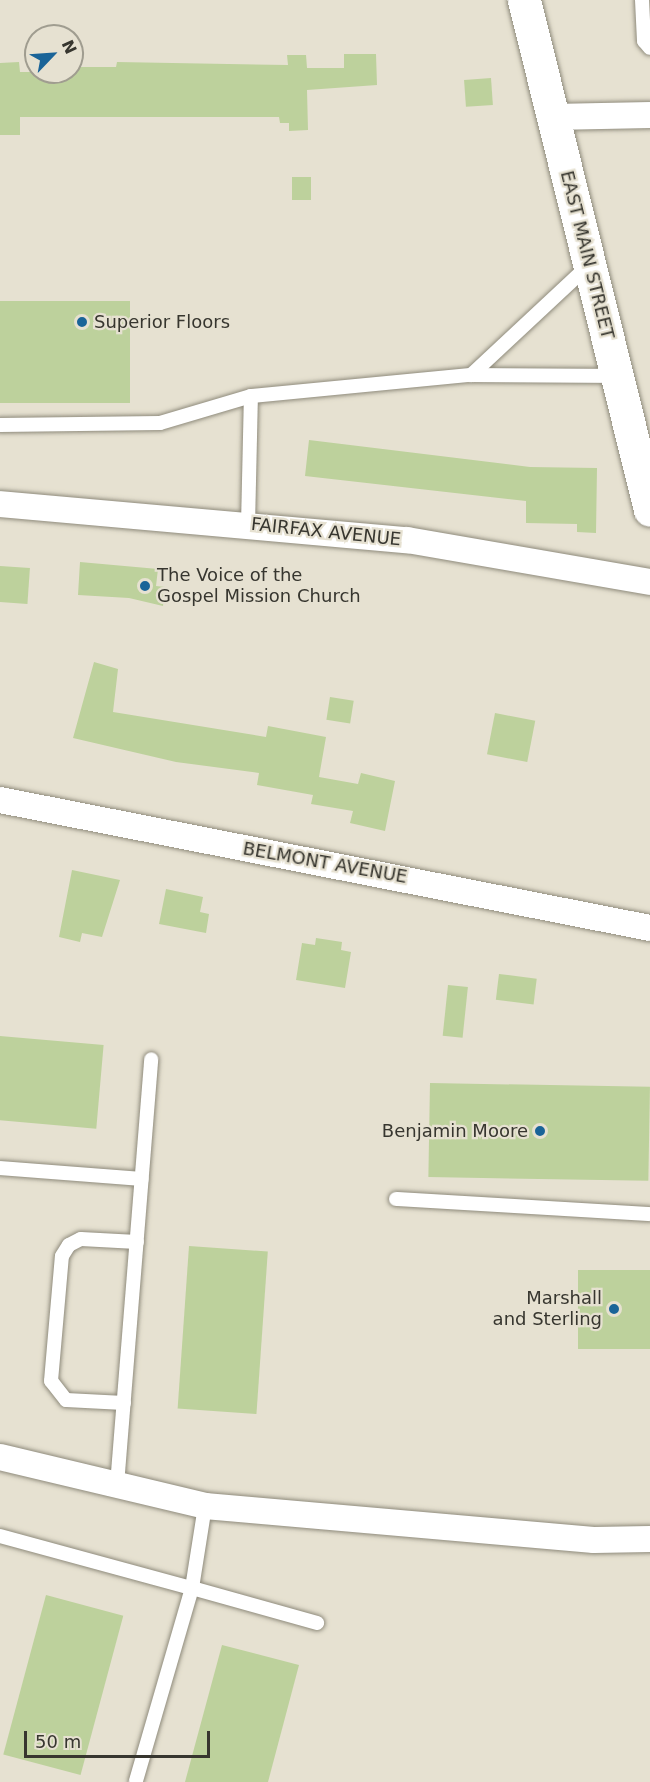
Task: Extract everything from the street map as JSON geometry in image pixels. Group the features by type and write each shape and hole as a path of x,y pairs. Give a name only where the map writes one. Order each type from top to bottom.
{"main road":[{"name":"EAST MAIN STREET","path":"524,0 650,510"}],"street":[{"path":"553,117 650,115"},
{"name":"FAIRFAX AVENUE","path":"0,504 407,540 650,582"},
{"name":"BELMONT AVENUE","path":"0,800 650,928"},
{"path":"0,1457 205,1506 594,1540 650,1539"}],"lane":[{"path":"642,0 644,41 650,48"},
{"path":"471,375 590,264"},
{"path":"0,425 160,423 251,396 471,375 618,376"},
{"path":"248,525 251,396"},
{"path":"117,1485 151,1059"},
{"path":"0,1168 142,1179"},
{"path":"396,1199 650,1214"},
{"path":"124,1404 66,1400 51,1381 62,1256 69,1245 81,1239 137,1242"},
{"path":"136,1781 192,1587 205,1506"},
{"path":"0,1536 317,1623"}],"building":[{"path":"344,54 376,54 377,85 307,90 308,130 289,131 289,123 280,123 279,117 20,117 20,135 0,135 0,63 19,62 20,72 24,72 24,84 84,84 84,67 116,67 117,62 288,65 287,55 306,55 307,68 344,68"},
{"path":"491,78 493,105 466,107 464,80"},
{"path":"292,177 311,177 311,200 292,200"},
{"path":"0,301 130,301 130,403 0,403"},
{"path":"309,440 530,467 597,468 596,533 577,532 577,524 526,523 526,501 305,476"},
{"path":"80,562 158,569 156,586 165,587 163,606 129,598 78,595"},
{"path":"0,566 30,568 27,604 0,602"},
{"path":"94,662 118,669 113,712 266,737 268,726 326,737 319,777 358,784 361,773 395,781 385,831 350,823 353,811 311,804 313,795 257,785 259,773 176,762 73,738"},
{"path":"330,697 354,701 350,723 326,720"},
{"path":"495,713 535,721 527,762 487,754"},
{"path":"72,870 120,880 102,937 82,933 80,942 59,937"},
{"path":"166,889 203,897 200,912 209,914 206,933 159,924"},
{"path":"316,938 342,942 341,950 351,952 345,988 296,980 302,943 315,945"},
{"path":"499,974 537,979 534,1004 496,1000"},
{"path":"448,985 468,987 463,1038 443,1036"},
{"path":"0,1036 104,1045 96,1129 0,1120"},
{"name":"Benjamin Moore","path":"430,1083 650,1087 648,1181 428,1177"},
{"path":"189,1246 268,1252 256,1414 178,1409"},
{"name":"Marshall and Sterling","path":"578,1270 650,1270 650,1349 578,1349"},
{"path":"46,1595 123,1616 81,1775 3,1754"},
{"path":"222,1645 299,1665 268,1782 185,1782"}],"place":[{"name":"Superior Floors","path":"82,322"},
{"name":"The Voice of the Gospel Mission Church","path":"145,586"},
{"name":"Benjamin Moore","path":"540,1131"},
{"name":"Marshall and Sterling","path":"614,1309"}]}
